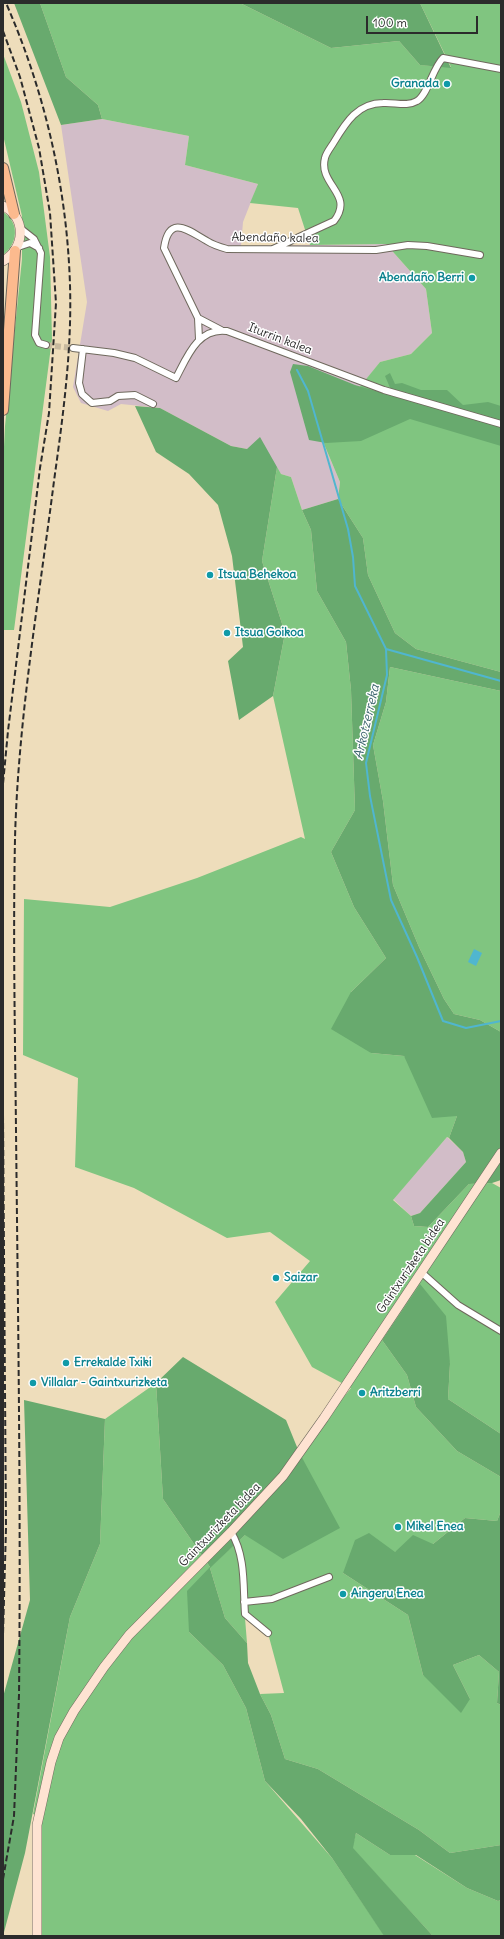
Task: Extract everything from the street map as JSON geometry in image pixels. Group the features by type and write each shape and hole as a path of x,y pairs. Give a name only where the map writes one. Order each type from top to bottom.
{"main road":[{"path":"3,168 14,214 20,228 16,249 3,410"},
{"path":"3,206 14,214"},
{"path":"3,261 16,249"},
{"name":"Gaintxurizketa bidea","path":"37,1936 37,1825 46,1777 59,1738 74,1711 104,1667 129,1635 268,1493 301,1452 501,1153"}],"street":[{"path":"270,250 334,221 341,212 342,203 324,170 325,157 347,122 357,111 368,105 383,102 405,104 415,102 422,98 436,65 443,58 501,69"},
{"name":"Abendaño kalea","path":"198,318 164,248 165,240 170,232 176,228 185,227 208,242 227,249 376,250 408,245 480,255"},
{"path":"20,228 34,239 40,249 35,334 39,344 46,345"},
{"path":"16,249 30,243 40,249"},
{"path":"198,318 200,339"},
{"name":"Iturrin kalea","path":"198,318 221,330 384,390 501,424"},
{"path":"73,348 114,353 135,358 176,378 190,351 200,339 209,333 221,330"},
{"path":"83,349 80,383 82,394 92,403 110,401 118,396 135,396 153,404"},
{"path":"421,1272 458,1305 501,1332"},
{"path":"231,1532 237,1542 241,1556 245,1614 268,1633"},
{"path":"244,1602 272,1599 329,1577"}],"shaded area":[{"path":"102,119 189,136 185,165 258,184 243,222 241,246 386,244 426,289 432,333 411,354 380,362 355,394 311,413 340,482 338,499 302,510 291,477 281,474 247,449 231,446 160,408 121,404 108,411 81,403 73,387 87,302 61,125"},
{"path":"447,1137 463,1152 466,1162 420,1213 411,1216 393,1199"}],"green space":[{"path":"14,3 40,3 66,77 98,105 102,119 61,125"},
{"path":"40,3 240,3 331,48 399,41 420,65 451,67 420,3 501,3 501,672 416,649 395,633 368,575 363,538 338,499 340,482 311,413 354,394 380,362 411,354 432,333 426,289 386,244 310,245 298,208 250,203 258,184 185,165 189,136 102,119 98,105 66,77"},
{"path":"240,3 420,3 451,68 420,65 399,41 331,48"},
{"path":"3,54 21,102 39,172 50,257 52,339 14,630 3,630 3,467 5,426 22,259 22,216 3,135"},
{"path":"3,212 12,221 15,233 12,245 3,255"},
{"path":"293,364 308,366 355,385 501,427 501,446 410,419 361,441 326,443 309,440 290,372"},
{"path":"390,373 395,384 402,383 421,390 447,390 463,405 488,402 501,406 501,422 391,390 385,376"},
{"path":"135,406 160,408 231,446 247,449 260,437 277,467 262,561 285,633 273,696 239,720 228,661 243,647 232,556 218,505 189,474 156,452"},
{"path":"277,467 281,474 291,477 302,510 311,530 317,591 346,642 351,690 355,810 331,852 354,907 386,958 351,992 371,1053 404,1056 457,1116 449,1138 447,1137 393,1200 411,1216 414,1226 428,1227 469,1184 492,1183 501,1188 501,1434 448,1399 450,1364 420,1285 382,1340 407,1375 416,1407 457,1451 501,1477 501,1511 497,1521 465,1518 433,1544 395,1552 343,1573 408,1615 423,1675 470,1699 453,1665 479,1655 499,1672 497,1703 501,1705 501,1845 450,1853 419,1830 318,1769 285,1759 271,1715 260,1694 284,1693 269,1637 245,1618 247,1643 225,1618 210,1568 189,1632 223,1665 246,1708 265,1781 332,1858 384,1935 32,1936 40,1882 39,1816 33,1814 70,1617 100,1544 105,1419 156,1383 163,1499 210,1567 246,1534 299,1452 351,1388 312,1367 275,1302 310,1261 270,1232 227,1238 134,1188 75,1167 78,1078 23,1055 24,899 110,907 197,878 301,837 305,839 273,696 285,633 262,561"},
{"path":"338,499 363,538 368,575 395,633 416,649 501,672 501,691 390,667 386,702 373,745 383,801 393,885 419,947 444,999 454,1014 480,1020 501,1032 501,1180 492,1183 469,1184 428,1227 414,1226 411,1216 420,1213 466,1162 463,1152 449,1138 457,1116 432,1118 404,1056 371,1053 331,1029 351,992 386,958 354,907 331,852 355,810 351,690 346,642 317,591 311,530 302,510"},
{"path":"390,667 501,691 501,1032 480,1020 454,1014 444,999 419,947 393,885 383,801 373,745 386,702"},
{"path":"420,1284 446,1316 450,1364 448,1399 501,1434 501,1477 457,1451 416,1407 407,1375 382,1340"},
{"path":"183,1357 286,1420 299,1452 340,1528 283,1559 245,1535 210,1568 225,1618 247,1643 248,1663 260,1694 271,1715 285,1759 318,1769 419,1830 450,1853 501,1845 501,1900 498,1901 467,1888 416,1855 390,1855 356,1833 353,1848 433,1936 384,1936 332,1858 301,1819 265,1781 246,1708 223,1665 189,1632 187,1591 210,1567 163,1499 156,1383"},
{"path":"24,1400 105,1419 100,1544 70,1617 25,1853 3,1936 3,1697 30,1600"},
{"path":"501,1511 501,1705 497,1703 499,1672 479,1655 453,1665 470,1699 461,1713 423,1675 408,1615 343,1573 355,1540 369,1533 395,1552 413,1535 433,1544 465,1518 497,1521"},
{"path":"356,1833 390,1855 415,1855 467,1888 498,1901 501,1900 501,1936 433,1936 352,1848"}],"water":[{"path":"474,949 482,953 476,966 468,962"}],"waterway":[{"name":"Arkotzerreka","path":"297,370 308,391 348,529 353,557 355,586 386,649 387,675 366,763 370,796 391,900 417,957 443,1021 466,1028 501,1021"},
{"path":"386,649 501,681"}],"tunnel":[{"path":"46,345 73,348"}],"railway":[{"path":"3,1879 14,1816 19,1695 20,1624 14,984 15,839 20,749 36,615 64,408 70,334 68,249 59,177 43,106 20,37 6,3"},
{"path":"3,31 20,77 39,148 50,213 56,303 49,413 40,468 3,784"},
{"path":"3,1114 6,1528 3,1635"}],"place":[{"name":"Granada","path":"447,84"},
{"name":"Abendaño Berri","path":"472,278"},
{"name":"Itsua Behekoa","path":"210,575"},
{"name":"Itsua Goikoa","path":"227,633"},
{"name":"Saizar","path":"276,1278"},
{"name":"Errekalde Txiki","path":"66,1363"},
{"name":"Villalar - Gaintxurizketa","path":"33,1383"},
{"name":"Aritzberri","path":"362,1393"},
{"name":"Mikel Enea","path":"398,1527"},
{"name":"Aingeru Enea","path":"343,1594"}]}
